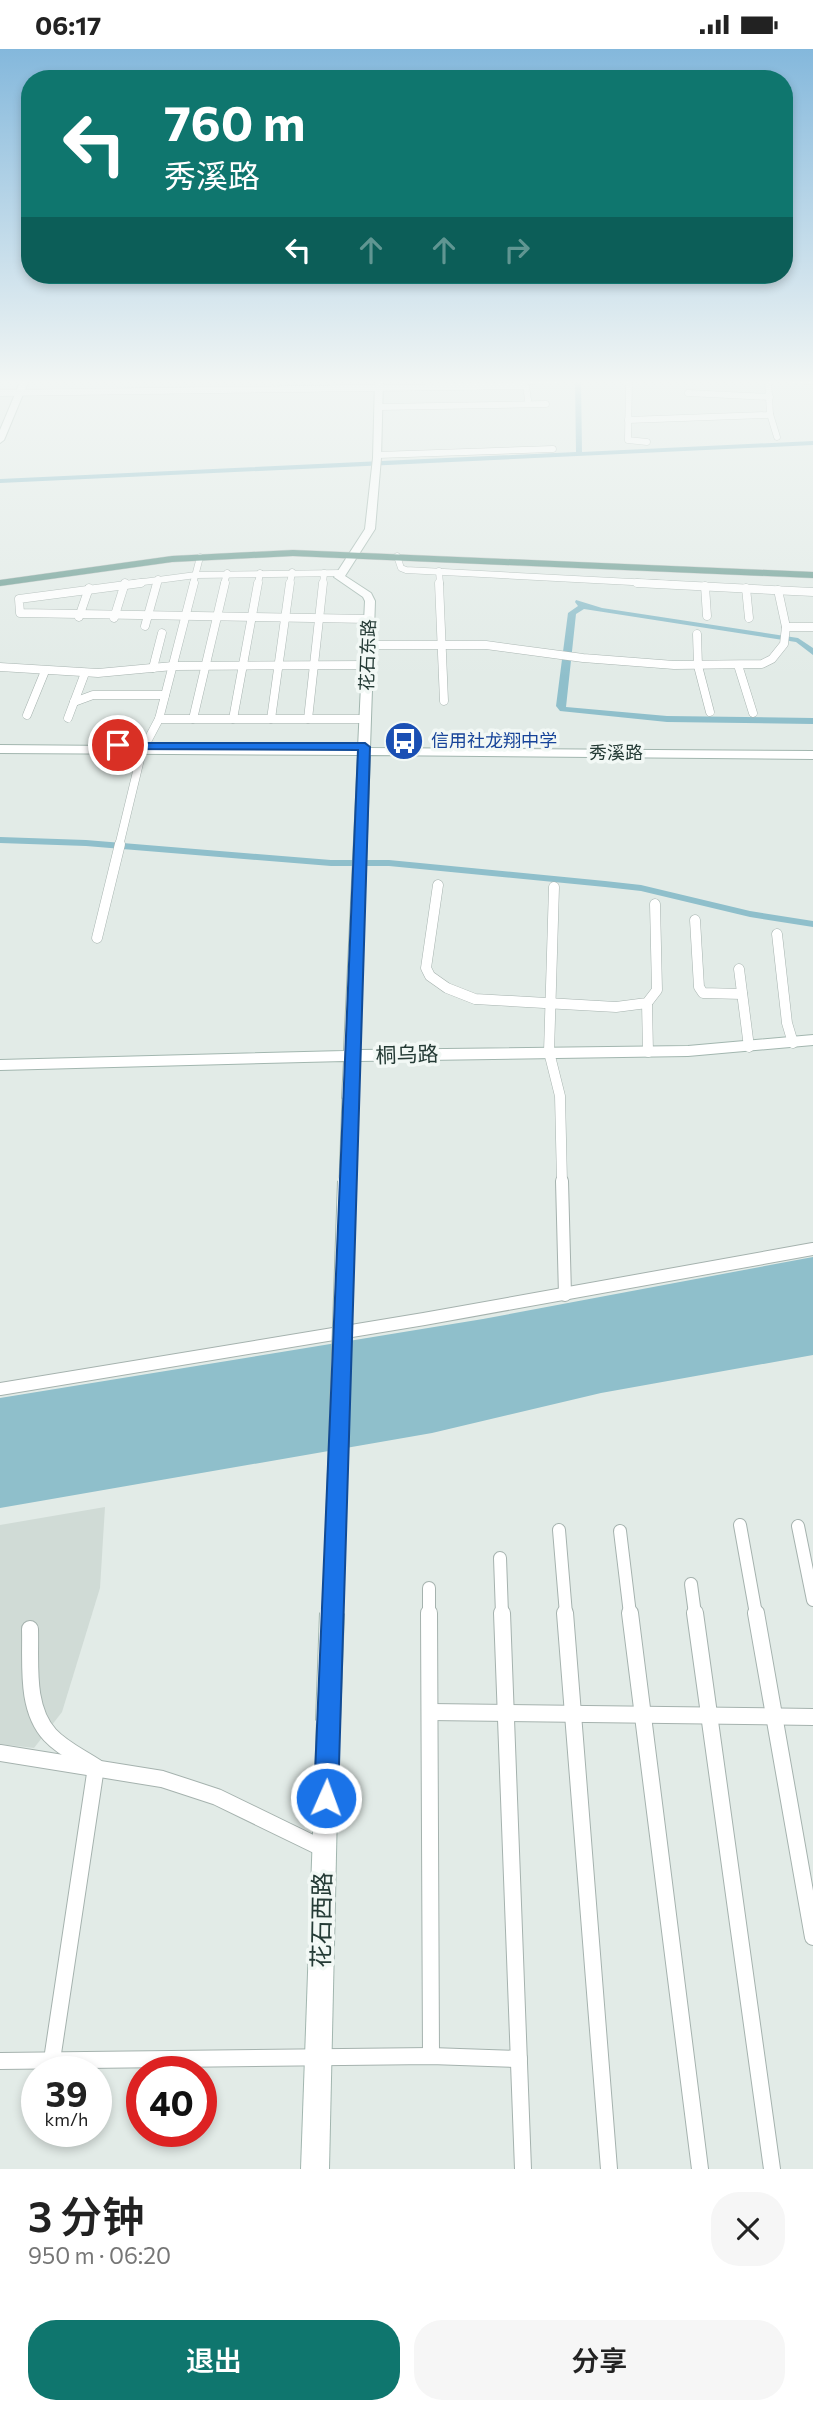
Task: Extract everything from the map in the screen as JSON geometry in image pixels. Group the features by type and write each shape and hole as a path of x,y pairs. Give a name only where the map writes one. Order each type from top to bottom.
{"main road":[{"path":"0,577 198,551 355,551 813,569"},
{"path":"0,583 125,564 200,557 355,551 397,556 813,577"}],"street":[{"path":"369,619 185,618 146,622 20,613 19,599 196,575 341,573 370,529 374,479"},
{"path":"397,556 401,568 813,592"},
{"path":"97,938 143,748 159,719 200,557"},
{"path":"439,571 444,701"},
{"path":"271,719 292,572"},
{"path":"192,719 227,573"},
{"path":"233,719 260,573"},
{"path":"308,719 324,573"},
{"name":"花石东路","path":"341,573 341,581 367,595 369,619 364,749"},
{"path":"146,622 158,579"},
{"path":"114,618 125,583"},
{"path":"705,586 707,616"},
{"path":"79,617 89,588"},
{"path":"746,588 749,618"},
{"path":"368,645 504,647 583,659 698,666 762,664 772,659 785,644 786,627 778,590"},
{"path":"48,616 57,593"},
{"path":"786,627 813,627"},
{"path":"153,668 162,633"},
{"path":"697,634 698,666 710,712"},
{"path":"0,678 2,667 85,673 173,666 368,665"},
{"path":"738,665 753,713"},
{"path":"27,715 45,671"},
{"path":"107,695 114,675 110,672"},
{"path":"68,718 85,673"},
{"path":"79,689 93,695"},
{"path":"74,702 93,695 165,695"},
{"path":"159,719 366,719"},
{"name":"秀溪路","path":"0,744 143,748"},
{"name":"秀溪路","path":"364,749 813,755"},
{"name":"花石西路","path":"315,2169 349,1098 364,749"},
{"name":"秀溪路","path":"0,750 813,749"},
{"path":"438,885 426,968 430,976 447,988 475,999 616,1007 647,1003"},
{"path":"554,887 549,1052 560,1096 565,1295"},
{"path":"648,1052 647,1003 657,990 654,904"},
{"path":"695,920 699,987 703,993 742,993"},
{"path":"777,934 787,1023 793,1043"},
{"path":"739,969 748,1047"},
{"name":"桐乌路","path":"0,1065 155,1064 549,1052 648,1052 748,1047 813,1040"},
{"path":"0,1389 565,1295 813,1249"},
{"path":"740,1525 813,1937"},
{"path":"798,1526 813,1600"},
{"path":"559,1530 609,2169"},
{"path":"620,1531 700,2169"},
{"path":"500,1559 523,2169"},
{"path":"691,1584 772,2169"},
{"path":"429,1588 432,2056"},
{"path":"30,1629 35,1706 49,1734 96,1767"},
{"path":"430,1712 813,1717"},
{"path":"0,1753 162,1779 218,1797 324,1849"},
{"path":"53,2056 96,1767"},
{"path":"112,2060 432,2056 519,2059"},
{"path":"0,2061 21,2061"}],"shaded area":[{"path":"105,1507 100,1588 62,1712 34,1748 0,1744 0,1525"}],"water":[{"path":"813,1257 813,1355 601,1393 432,1433 0,1508 0,1398 483,1319"}],"waterway":[{"path":"0,481 44,479"},
{"path":"579,602 583,606"},
{"path":"583,606 798,640 813,652"},
{"path":"583,606 572,613 560,706 563,709 667,719 813,721"},
{"path":"0,840 86,843 331,863 389,863 605,884 641,888 750,914 813,924"}],"place":[{"name":"信用社龙翔中学","path":"404,741"}],"route":[{"path":"118,745 365,747 349,1098 326,1798"}]}
